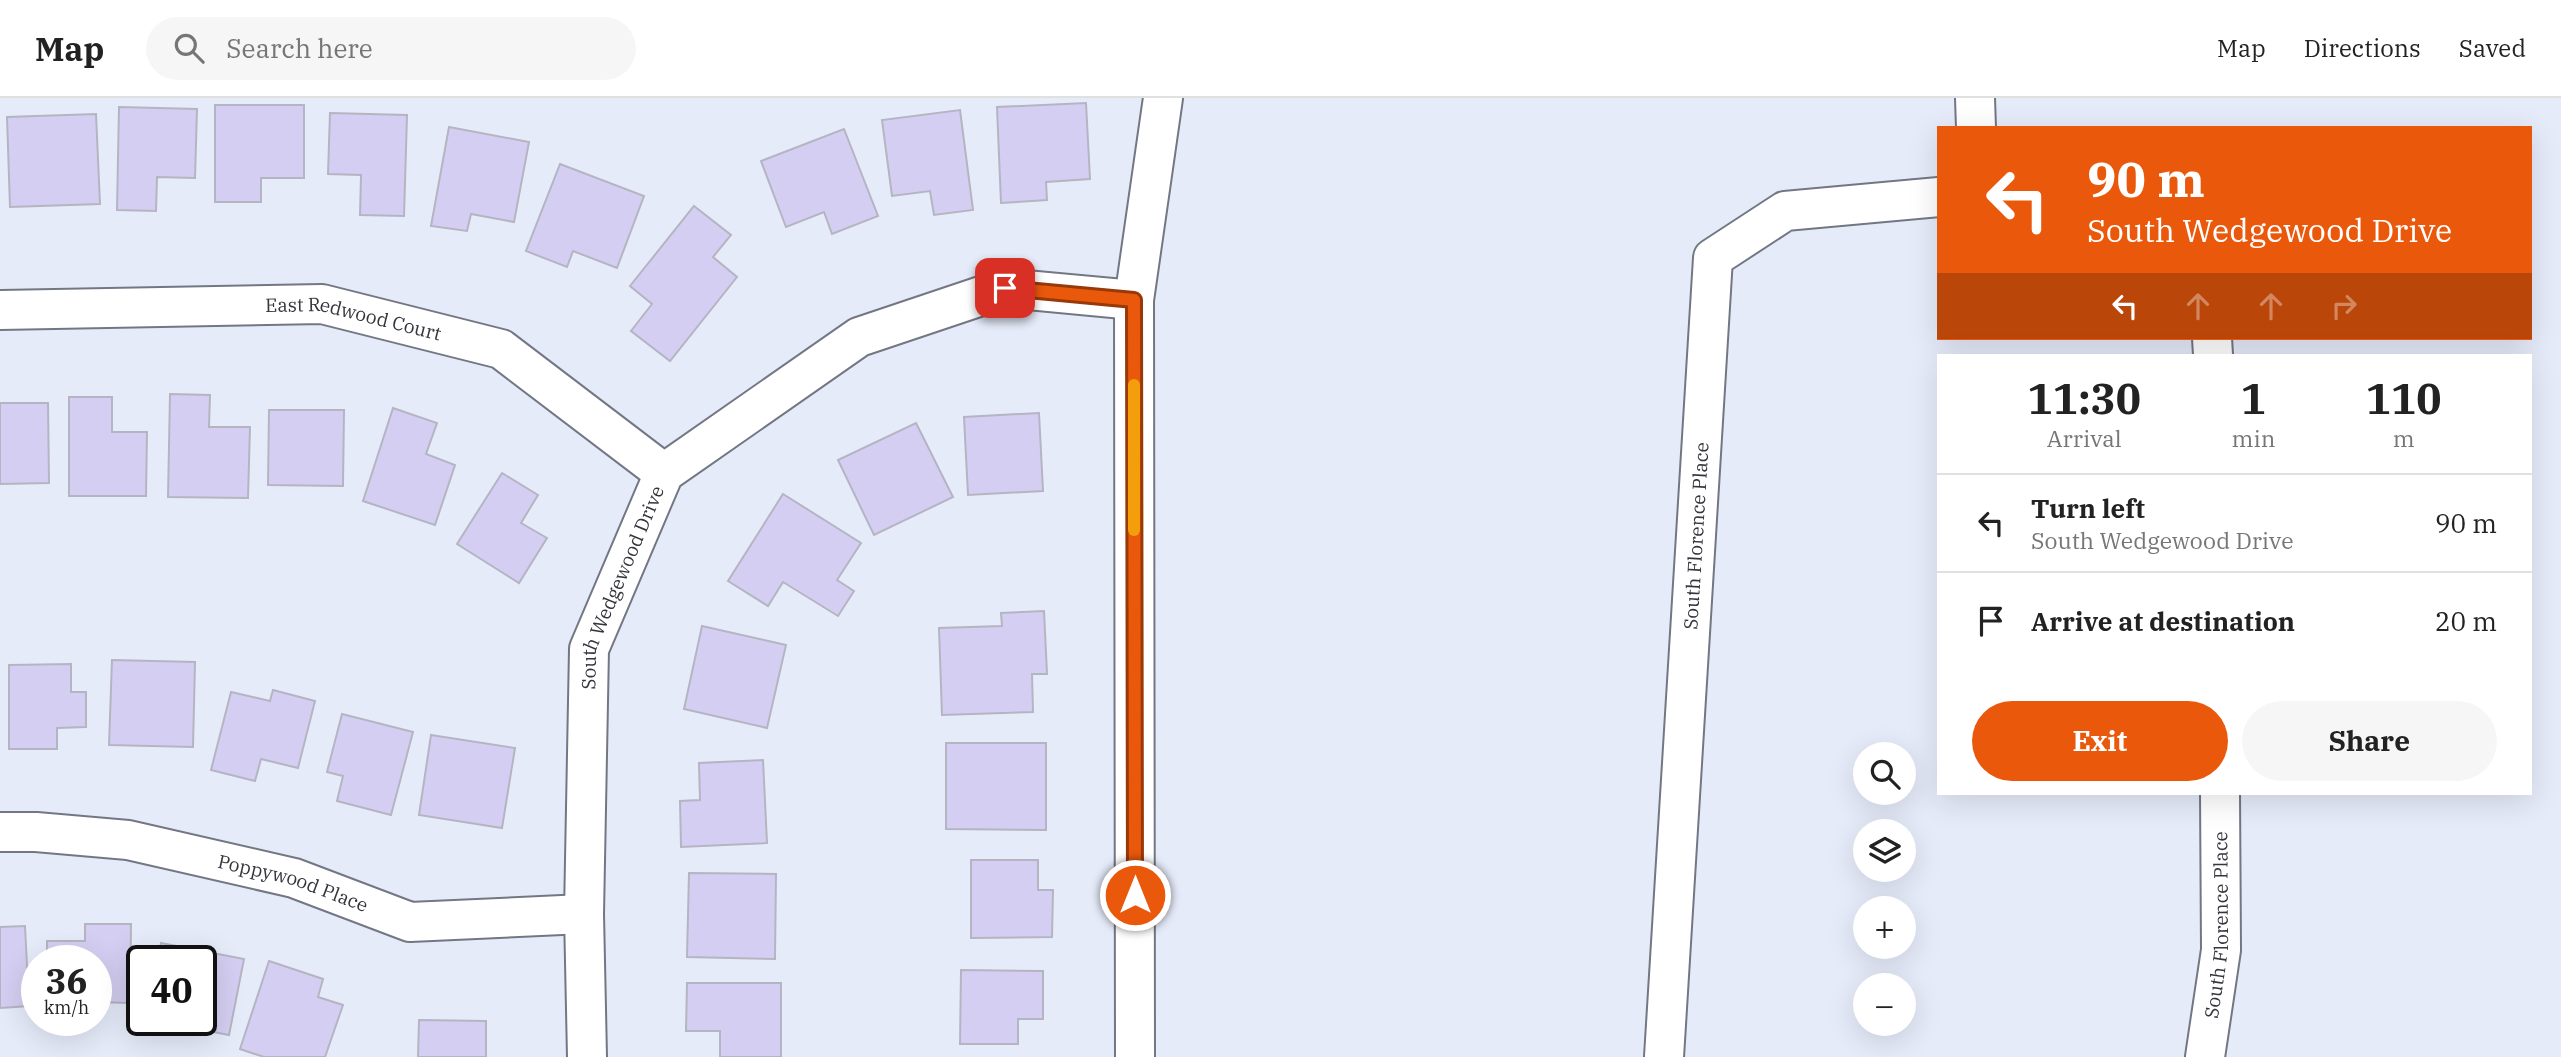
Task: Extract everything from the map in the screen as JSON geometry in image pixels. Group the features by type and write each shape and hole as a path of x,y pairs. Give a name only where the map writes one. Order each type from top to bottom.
{"street":[{"path":"1135,1057 1134,300 1163,98"},
{"path":"1975,98 1976,126"},
{"name":"South Florence Place","path":"1664,1057 1713,258 1785,211 1937,197"},
{"name":"South Wedgewood Drive","path":"587,1057 584,914 589,649 664,473 859,337 1005,288 1134,300"},
{"name":"East Redwood Court","path":"0,310 322,304 335,307 501,349 664,473"},
{"name":"South Florence Place","path":"2205,1057 2221,950 2220,795"},
{"name":"Poppywood Place","path":"0,832 36,832 128,840 294,878 410,922 584,914"}],"building":[{"path":"1086,103 1090,179 1046,182 1047,200 1001,203 997,107"},
{"path":"215,105 304,105 304,178 261,178 261,202 215,202"},
{"path":"119,107 197,109 195,178 157,177 156,211 117,210"},
{"path":"960,110 973,210 934,215 930,191 892,196 882,120"},
{"path":"330,113 407,115 404,216 360,215 361,175 328,174"},
{"path":"96,114 100,204 10,207 7,117"},
{"path":"449,127 529,142 514,222 471,214 467,231 431,226"},
{"path":"844,129 878,216 832,234 824,212 786,227 761,161"},
{"path":"560,164 644,196 617,268 573,251 567,267 526,251"},
{"path":"694,206 731,235 713,257 737,277 670,361 631,331 652,304 630,286"},
{"path":"170,394 210,395 209,427 250,427 248,498 168,497"},
{"path":"69,397 112,397 112,432 147,432 146,496 69,496"},
{"path":"0,403 48,403 49,483 0,484"},
{"path":"393,408 437,423 426,454 455,465 435,525 363,501"},
{"path":"269,410 344,410 343,486 268,485"},
{"path":"1039,413 1043,491 968,495 964,417"},
{"path":"916,423 953,497 874,535 838,460"},
{"path":"502,473 538,495 521,523 547,538 519,583 457,544"},
{"path":"783,494 861,543 837,580 854,591 838,616 783,582 768,606 728,581"},
{"path":"1044,611 1047,674 1032,674 1033,712 942,715 939,628 1002,626 1001,613"},
{"path":"702,626 786,645 767,728 684,709"},
{"path":"112,660 195,662 193,747 109,745"},
{"path":"71,664 71,692 86,692 86,727 57,728 57,749 9,749 9,665"},
{"path":"273,690 315,701 298,768 261,759 255,781 211,770 231,692 270,701"},
{"path":"342,714 413,732 391,815 337,801 343,776 327,772"},
{"path":"431,735 515,748 502,828 419,815"},
{"path":"946,743 1046,743 1046,830 946,829"},
{"path":"763,760 767,843 681,847 680,801 700,800 699,763"},
{"path":"971,860 1038,860 1038,890 1053,890 1052,937 971,938"},
{"path":"689,873 776,874 775,959 687,957"},
{"path":"85,924 131,924 131,945 126,945 126,1003 112,1002 112,945 47,945 47,941 85,941"},
{"path":"25,926 26,945 21,945 21,1007 0,1008 0,927"},
{"path":"217,954 244,959 229,1035 217,1033"},
{"path":"269,961 323,979 318,997 343,1005 325,1057 264,1057 240,1049"},
{"path":"961,970 1043,971 1043,1019 1018,1019 1018,1044 960,1044"},
{"path":"687,983 781,983 781,1057 720,1057 720,1031 686,1031"},
{"path":"419,1020 486,1021 486,1057 418,1057"}],"slow traffic":[{"path":"1134,385 1134,530"}],"route":[{"path":"1005,288 1134,300 1135,895"}]}
